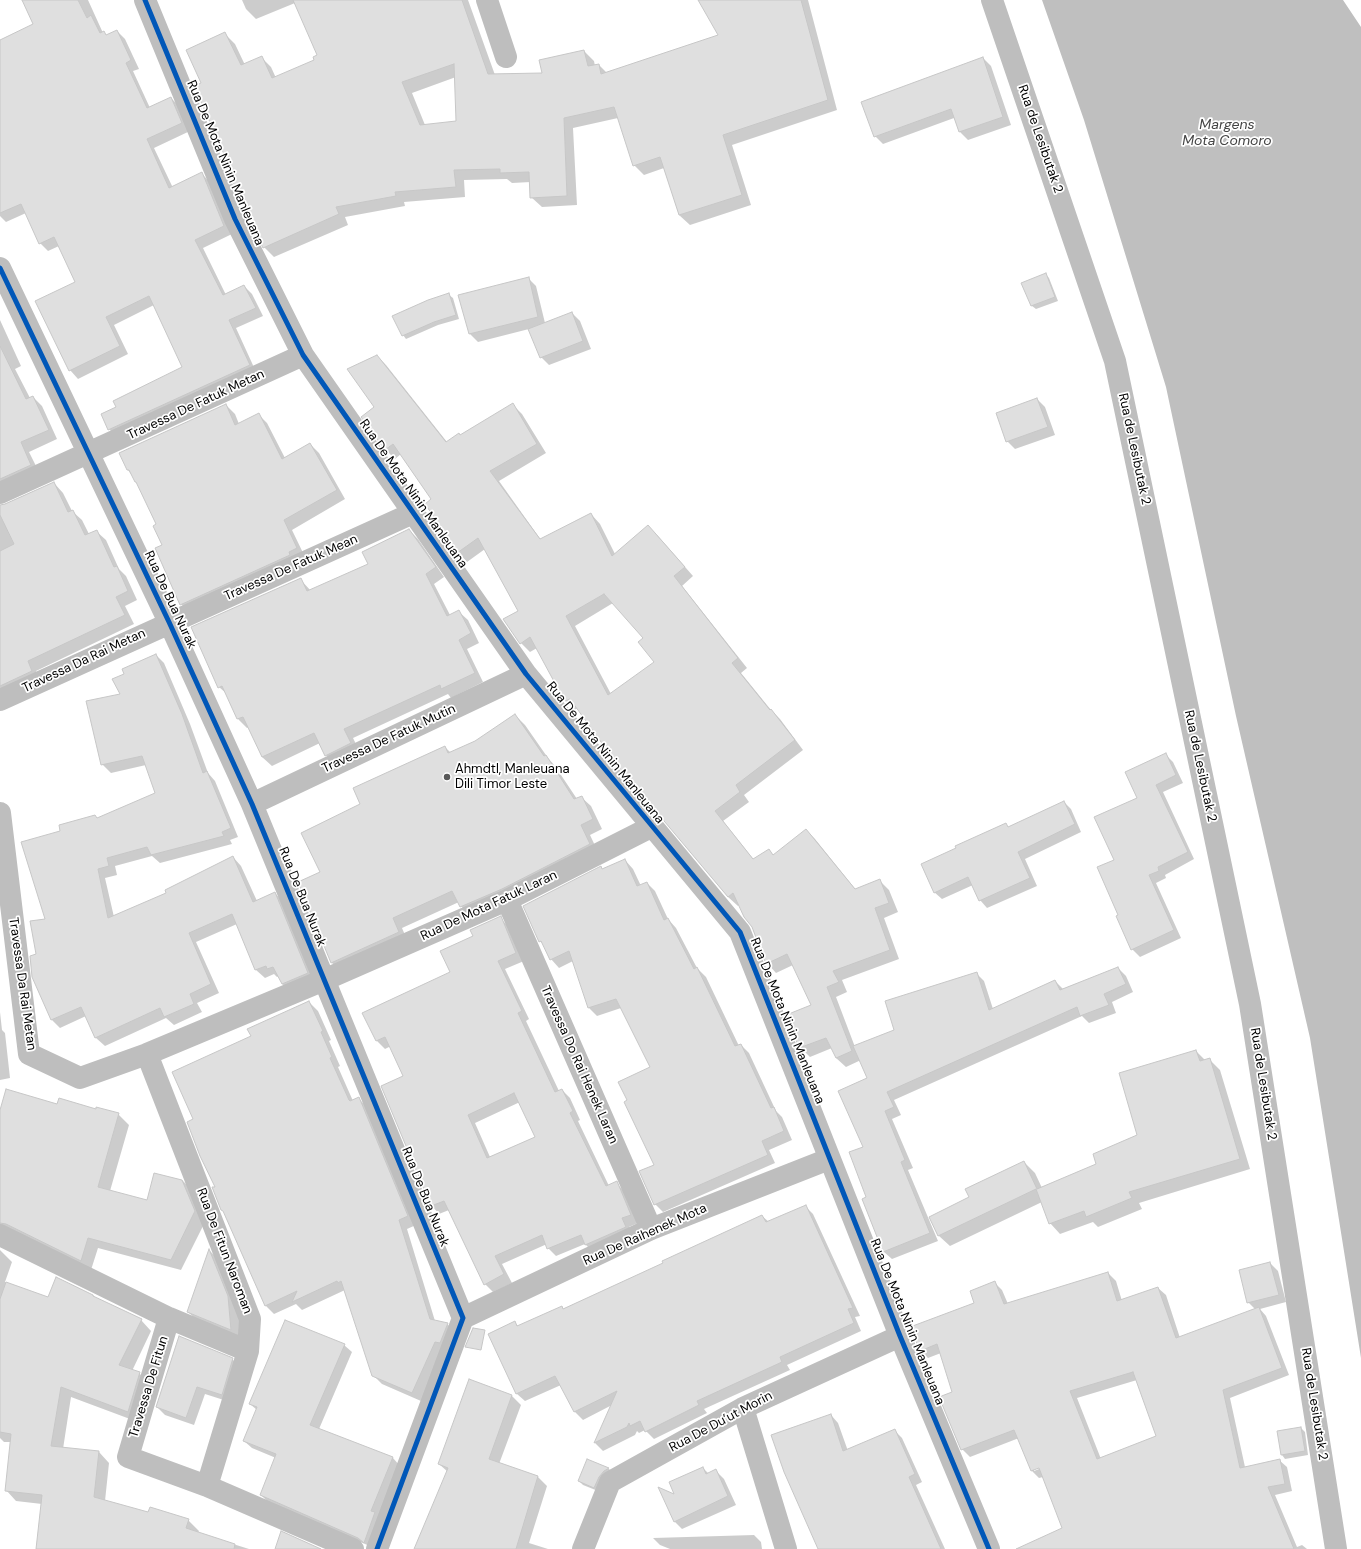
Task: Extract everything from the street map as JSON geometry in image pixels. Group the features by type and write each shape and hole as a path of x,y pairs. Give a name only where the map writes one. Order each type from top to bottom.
{"street":[{"name":"Rua De Mota Ninin Manleuana","path":"145,0 235,219 303,355 526,674 651,827 740,932 900,1336 990,1549"},
{"path":"487,0 506,57"},
{"name":"Rua de Lesibutak 2","path":"992,0 1115,361 1250,1004 1336,1549"},
{"name":"Rua De Bua Nurak","path":"1,274 169,622 252,804 463,1318"},
{"name":"Travessa De Fatuk Metan","path":"0,494 303,355"},
{"name":"Travessa De Fatuk Mean","path":"169,622 412,513"},
{"name":"Travessa Da Rai Metan","path":"0,700 169,622"},
{"name":"Travessa De Fatuk Mutin","path":"252,804 526,674"},
{"name":"Travessa Da Rai Metan","path":"0,813 30,1054 80,1078 147,1054"},
{"name":"Rua De Mota Fatuk Laran","path":"324,980 507,900 651,827"},
{"name":"Travessa Do Rai Henek Laran","path":"507,900 651,1230"},
{"path":"147,1054 324,980"},
{"name":"Rua De Fitun Naroman","path":"147,1054 250,1319 248,1351 207,1486"},
{"name":"Rua De Raihenek Mota","path":"463,1318 651,1230 829,1159"},
{"path":"0,1235 169,1318"},
{"name":"Travessa De Fitun","path":"207,1486 128,1457 169,1318 248,1351"},
{"path":"377,1549 463,1318"},
{"name":"Rua De Du’ut Morin","path":"582,1549 610,1482 742,1408 900,1336"},
{"path":"742,1408 786,1549"},
{"path":"207,1486 353,1549"}],"water":[{"name":"Margens Mota Comoro","path":"1042,0 1343,0 1361,27 1361,1358 1310,1038 1236,716 1166,387 1084,120"}],"building":[{"path":"22,0 78,0 87,18 91,15 100,33 104,31 106,35 117,30 131,60 126,63 147,108 171,97 182,123 147,139 169,188 202,172 224,226 195,240 223,295 244,285 256,308 229,320 250,365 108,430 101,414 116,407 113,401 182,367 149,296 106,317 120,346 69,371 35,301 75,282 54,237 39,244 21,204 0,213 0,40 33,24"},
{"path":"293,0 462,0 488,74 542,73 539,60 584,50 588,66 599,64 601,74 718,35 698,0 801,0 828,100 723,135 742,195 679,215 660,157 633,166 614,107 564,118 567,196 530,198 529,172 500,173 500,169 454,170 456,187 395,192 396,196 336,207 339,214 263,248 246,214 225,162 227,161 194,86 201,83 186,50 225,32 241,65 262,56 272,78 314,60 313,57 317,55","holes":["454,64 456,121 420,125 402,82"]},
{"path":"983,57 1003,117 959,132 951,109 874,137 861,102"},
{"path":"1046,273 1055,297 1031,306 1021,283"},
{"path":"529,277 538,317 469,334 458,295"},
{"path":"449,293 456,315 434,322 402,336 392,316 428,300"},
{"path":"572,312 583,341 540,358 528,329"},
{"path":"0,346 26,399 33,396 49,430 21,442 31,465 0,479"},
{"path":"377,355 446,442 459,433 460,435 513,403 537,444 490,471 540,539 591,513 612,556 648,525 685,567 674,576 738,658 732,663 795,740 736,785 740,792 715,811 753,859 769,849 773,855 806,829 855,889 880,879 889,903 875,908 890,950 833,971 839,982 827,987 852,1051 836,1058 826,1038 799,1048 786,1015 811,1005 787,954 766,964 752,927 744,917 733,893 728,897 622,771 570,699 564,700 530,637 520,644 503,619 518,611 478,538 457,553 432,518 434,517 425,504 431,499 393,444 385,450 361,417 374,407 347,369","holes":["604,594 643,638 638,642 654,662 608,695 566,616"]},
{"path":"1037,398 1048,427 1006,442 996,413"},
{"path":"226,404 235,425 259,413 282,459 310,443 337,490 284,520 297,548 289,552 290,555 180,605 155,548 162,545 153,526 156,524 136,482 129,470 127,470 119,453"},
{"path":"54,482 68,512 73,510 85,535 97,530 114,567 117,566 128,591 116,597 125,615 28,661 32,671 0,686 0,551 14,544 0,515 0,505"},
{"path":"409,529 436,567 426,574 447,616 459,610 471,633 459,640 475,673 441,689 440,685 344,729 351,743 325,756 314,733 262,757 243,717 237,719 222,686 218,688 191,627 301,578 307,591 368,564 362,552"},
{"path":"156,654 182,714 203,773 207,771 231,828 222,832 224,836 151,855 147,847 107,858 109,866 98,869 108,918 166,893 165,890 233,856 253,902 275,892 308,973 282,984 273,967 267,969 266,966 255,970 232,914 189,933 211,984 190,994 194,1004 164,1017 160,1008 95,1038 81,1007 51,1020 32,977 30,956 36,954 30,921 45,919 21,842 60,831 59,825 95,815 97,818 155,793 142,756 101,765 86,701 120,694 112,679 124,674 122,669"},
{"path":"515,714 544,756 546,755 574,799 582,796 593,819 581,825 590,844 502,889 460,907 452,891 393,918 399,932 331,963 298,882 320,872 301,833 360,804 353,788 445,746 448,753 475,741"},
{"path":"1166,753 1176,775 1156,785 1188,852 1158,867 1159,871 1149,875 1174,930 1131,950 1116,916 1118,915 1097,867 1114,860 1094,817 1137,798 1125,772"},
{"path":"1064,801 1075,824 1018,852 1030,878 979,901 968,877 934,893 921,864 956,848 955,846 1006,823 1008,827"},
{"path":"625,859 637,886 647,882 664,920 668,918 694,969 697,967 735,1046 741,1044 771,1108 774,1107 784,1131 762,1141 768,1155 654,1205 639,1171 654,1165 624,1102 627,1100 618,1082 650,1067 616,999 588,1008 569,951 550,960 541,941 539,942 523,906 601,866 602,869"},
{"path":"501,916 516,953 498,961 522,1011 518,1013 555,1092 562,1089 573,1111 570,1113 606,1186 617,1181 631,1215 622,1218 626,1227 585,1245 581,1235 547,1249 542,1235 495,1256 504,1274 484,1285 444,1201 431,1206 381,1086 403,1076 385,1037 376,1041 362,1013 450,972 440,951 473,936 470,930","holes":["514,1093 535,1137 487,1158 468,1115"]},
{"path":"1118,967 1126,984 1104,994 1109,1005 1080,1016 1077,1007 887,1092 894,1107 885,1111 905,1160 901,1162 930,1233 883,1252 862,1199 866,1197 849,1152 863,1147 838,1091 867,1078 853,1046 894,1030 885,1001 977,972 989,1010 1055,980 1060,990"},
{"path":"309,1001 323,1031 321,1032 332,1057 330,1058 349,1100 350,1101 359,1097 408,1216 399,1220 430,1319 448,1323 440,1343 435,1342 412,1393 372,1376 341,1281 338,1283 337,1281 292,1302 297,1291 265,1306 223,1211 221,1210 212,1187 215,1187 200,1156 187,1122 193,1119 172,1072 251,1036 247,1029"},
{"path":"1196,1050 1200,1061 1210,1058 1240,1159 1129,1192 1132,1198 1086,1217 1084,1211 1049,1224 1036,1189 938,1236 929,1217 969,1197 965,1189 1024,1161 1037,1189 1096,1164 1093,1154 1137,1135 1119,1073"},
{"path":"6,1089 57,1104 59,1098 96,1109 96,1107 119,1113 98,1187 147,1200 154,1173 182,1180 195,1211 171,1260 88,1238 81,1261 6,1224 0,1223 0,1110"},
{"path":"806,1205 853,1308 848,1309 854,1323 780,1357 782,1362 697,1401 699,1405 645,1432 640,1421 630,1426 629,1423 627,1427 594,1443 617,1391 574,1412 555,1376 516,1394 488,1334 515,1321 517,1326 562,1306 563,1309 762,1215 766,1222"},
{"path":"209,1249 228,1296 231,1330 187,1312"},
{"path":"1270,1262 1279,1295 1247,1303 1239,1270"},
{"path":"1108,1272 1117,1301 1158,1287 1176,1338 1259,1307 1282,1368 1223,1390 1240,1468 1280,1459 1285,1484 1268,1487 1294,1549 1016,1549 1062,1528 1039,1468 1031,1471 1014,1430 961,1450 939,1397 952,1392 937,1344 920,1351 910,1327 974,1303 970,1291 995,1281 1004,1304","holes":["1133,1372 1156,1436 1097,1459 1070,1391"]},
{"path":"56,1277 142,1319 119,1365 140,1372 128,1412 61,1387 51,1446 99,1451 94,1497 148,1512 150,1507 189,1519 186,1528 235,1544 234,1549 36,1549 42,1495 5,1491 11,1434 0,1432 0,1299 6,1282 48,1297"},
{"path":"285,1320 345,1344 310,1425 393,1457 371,1511 375,1512 364,1543 358,1538 260,1495 276,1454 243,1441 257,1407 249,1404"},
{"path":"473,1328 485,1330 481,1350 465,1347"},
{"path":"179,1336 233,1358 222,1395 197,1387 186,1418 156,1407"},
{"path":"469,1379 512,1395 489,1459 538,1476 516,1549 414,1549 448,1468 438,1464"},
{"path":"831,1414 843,1451 895,1429 915,1474 909,1477 941,1549 818,1549 784,1472 771,1435"},
{"path":"1301,1427 1305,1451 1281,1455 1277,1431"},
{"path":"587,1459 609,1468 599,1477 594,1488 578,1481"},
{"path":"703,1467 706,1474 716,1469 728,1496 674,1522 658,1487 674,1494 669,1482"},
{"path":"281,1531 321,1549 275,1549"}],"cycle path":[{"path":"145,0 235,219 303,355 526,674 740,932 900,1336 989,1549"},
{"path":"0,268 169,622 252,804 463,1318 377,1549"}],"place":[{"name":"Ahmdtl, Manleuana Dili Timor Leste","path":"447,777"}]}
